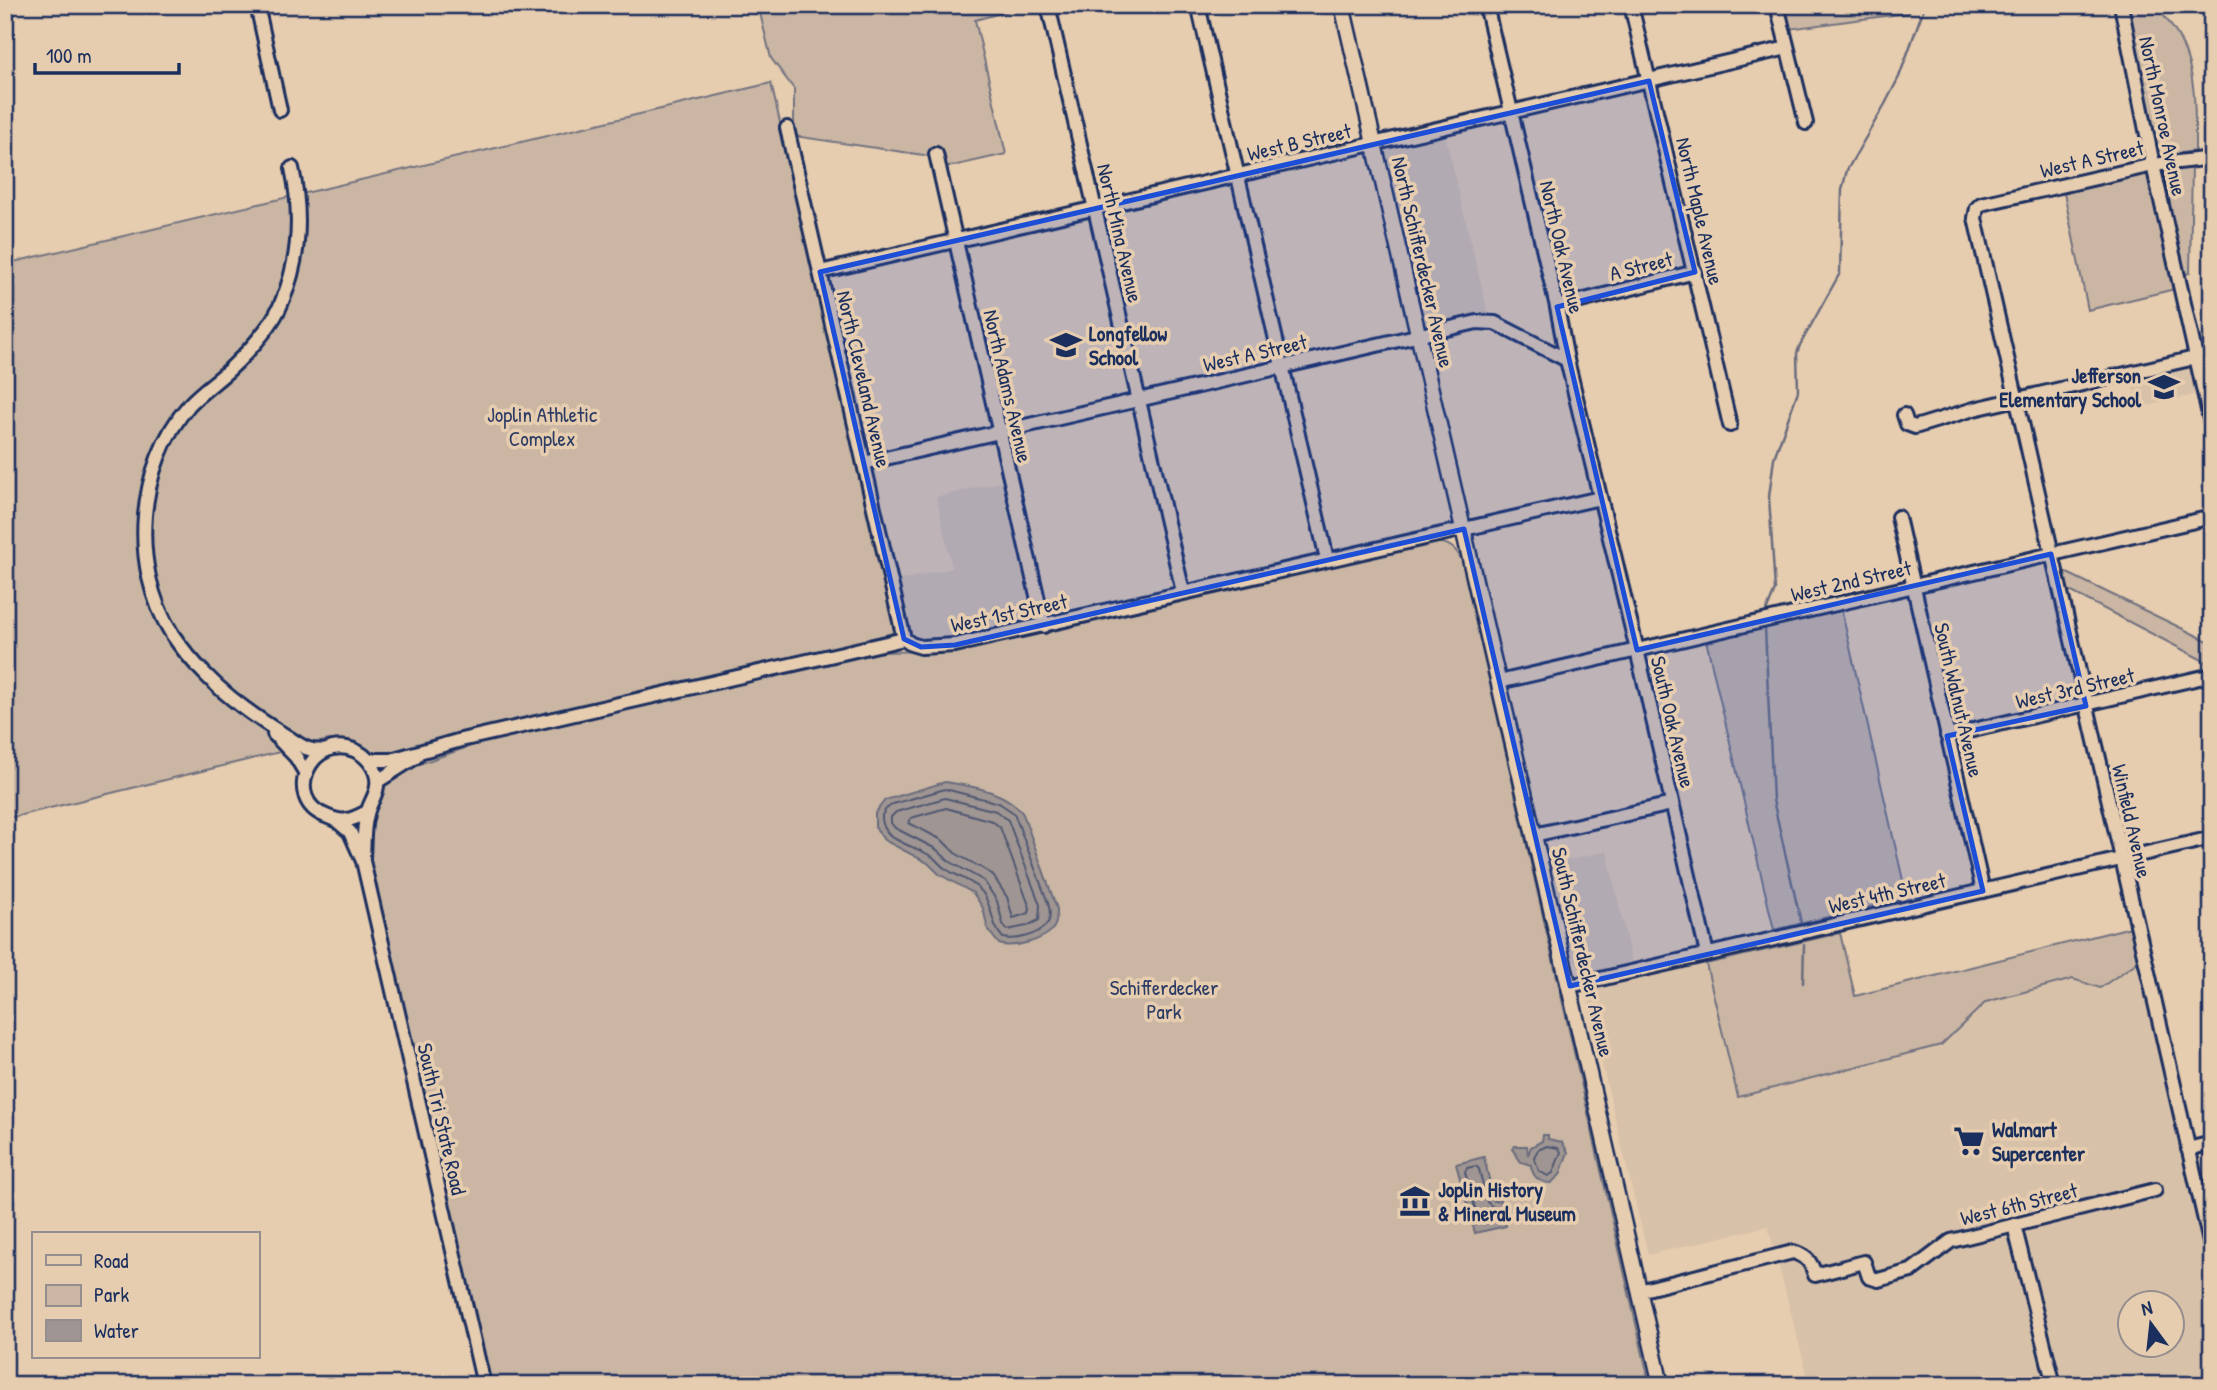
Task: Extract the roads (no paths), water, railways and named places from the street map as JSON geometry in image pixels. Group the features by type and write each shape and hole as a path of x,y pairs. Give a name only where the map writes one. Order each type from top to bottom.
{"main road":[{"name":"North Schifferdecker Avenue","path":"1342,5 1464,529"},
{"name":"South Schifferdecker Avenue","path":"1464,529 1661,1385"}],"street":[{"path":"257,5 280,110"},
{"path":"1198,5 1327,559"},
{"name":"North Oak Avenue","path":"1486,5 1600,498"},
{"name":"North Maple Avenue","path":"1632,5 1730,425"},
{"path":"1777,5 1806,123"},
{"name":"North Monroe Avenue","path":"2121,5 2153,165 2212,428"},
{"name":"North Mina Avenue","path":"1050,6 1184,592"},
{"name":"West B Street","path":"820,272 1787,48"},
{"name":"North Cleveland Avenue","path":"788,128 904,639"},
{"name":"North Adams Avenue","path":"936,154 1044,626"},
{"name":"West A Street","path":"1981,204 2153,165 2212,158"},
{"path":"292,169 297,191 299,226 296,253 281,305 265,330 230,369 190,405 176,423 156,463 149,487 144,540 152,585 172,633 194,663 213,682 265,723 309,749 325,751"},
{"name":"Winfield Avenue","path":"1981,204 1977,208 1975,218 2212,1251"},
{"name":"A Street","path":"1557,307 1695,272"},
{"name":"West A Street","path":"864,463 1477,322 1495,323 1567,360"},
{"path":"1904,415 1907,424 1915,427 2015,399 2212,354"},
{"name":"West 1st Street","path":"369,760 391,760 461,740 904,639 921,647 939,647 1044,626 1600,498"},
{"name":"South Oak Avenue","path":"1600,498 1707,954"},
{"name":"South Walnut Avenue","path":"1898,517 1983,891"},
{"name":"West 2nd Street","path":"1500,682 2212,517"},
{"name":"West 3rd Street","path":"1947,736 2212,675"},
{"path":"265,723 296,757 305,772 313,760 325,751 336,747 348,748 360,752 369,760 377,781"},
{"name":"West 1st Street","path":"377,781 429,750"},
{"name":"South Tri State Road","path":"305,772 304,787 308,802 317,813 336,820 350,832 363,861 484,1385"},
{"name":"South Tri State Road","path":"363,861 367,812 376,794 377,781"},
{"path":"1534,835 1672,804"},
{"path":"336,820 346,821 367,812"},
{"name":"West 4th Street","path":"1570,986 2212,838"},
{"path":"2188,1149 2212,1143"},
{"name":"West 6th Street","path":"1639,1291 1793,1252 1810,1260 1815,1275 1864,1262 1869,1277 1878,1280 1911,1270 1951,1241 2155,1190"},
{"path":"2014,1225 2053,1385"}],"water":[{"path":"945,782 998,795 1016,806 1023,814 1057,909 1055,925 1046,935 1021,944 999,944 988,930 983,908 973,893 939,874 928,863 884,840 875,827 875,813 885,800"},
{"path":"1543,1135 1562,1142 1568,1152 1560,1175 1551,1183 1537,1178 1531,1165 1521,1162 1512,1149 1515,1146 1527,1146 1528,1155 1531,1147 1542,1141"},
{"path":"1484,1157 1494,1201 1500,1200 1506,1226 1475,1233 1456,1164"}],"waterway":[{"path":"1765,614 1775,590 1769,497 1774,458 1798,391 1797,353 1840,273 1842,190 1847,170 1899,77 1925,5"},
{"path":"1765,628 1773,800 1802,927"},
{"path":"1803,983 1804,945"}],"place":[{"name":"Longfellow School","path":"1066,345"},
{"name":"Jefferson Elementary School","path":"2164,387"},
{"name":"Walmart Supercenter","path":"1969,1141"},
{"name":"Joplin History & Mineral Museum","path":"1415,1201"}],"park label":[{"name":"Joplin Athletic Complex","path":"542,426"},
{"name":"Schifferdecker Park","path":"1164,999"}]}
